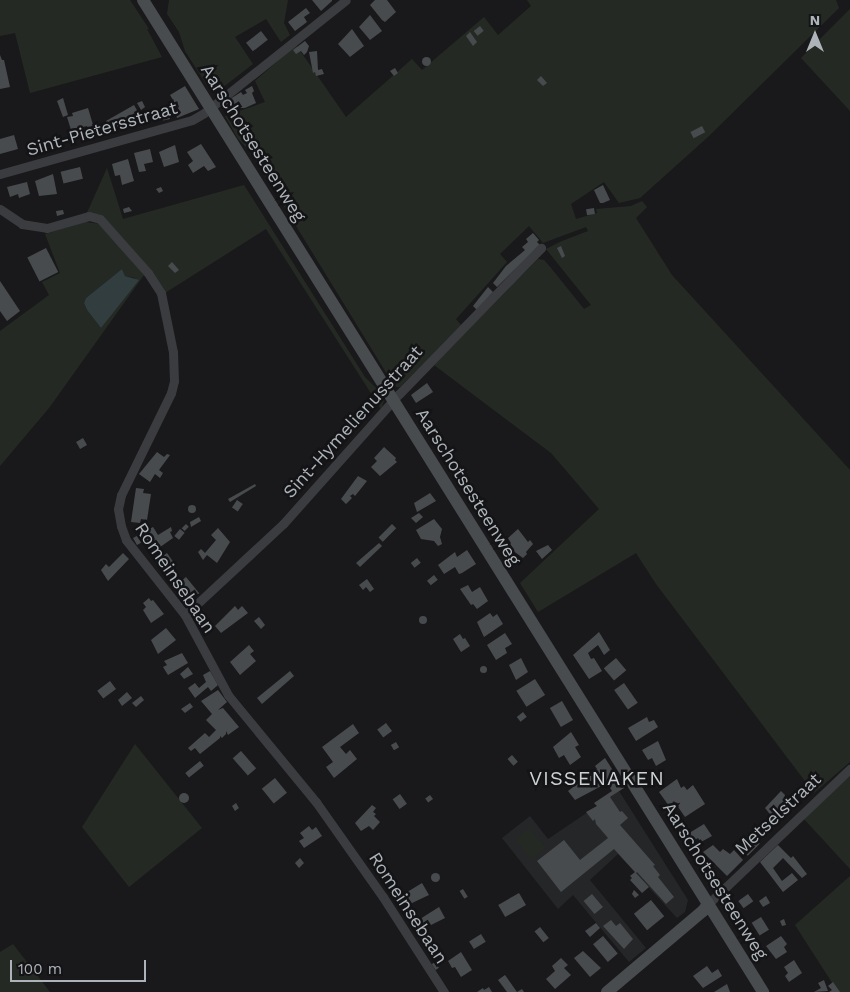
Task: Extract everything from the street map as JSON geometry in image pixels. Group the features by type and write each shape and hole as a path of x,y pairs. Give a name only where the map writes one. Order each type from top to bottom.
{"main road":[{"name":"Aarschotsesteenweg","path":"144,0 763,992"},
{"path":"607,992 704,912 708,904"}],"street":[{"name":"Sint-Pietersstraat","path":"0,174 192,120 210,108 346,0"},
{"name":"Romeinsebaan","path":"0,209 22,224 40,228 59,227 89,216 100,219 148,273 161,293 173,352 174,381 171,393 121,495 118,509 126,540 185,615 228,695 316,802 383,897 444,992"},
{"name":"Sint-Hymelienusstraat","path":"185,615 283,524 393,400 541,248"},
{"name":"Metselstraat","path":"708,904 850,769"}],"shaded area":[{"path":"0,0 130,0 149,29 147,29 162,57 30,93 15,33 0,36"},
{"path":"169,0 288,0 284,23 290,35 281,42 266,19 235,37 253,64 222,88 216,89 206,84 185,51 179,32 167,14"},
{"path":"527,0 836,0 839,8 709,136 640,198 619,203 604,182 571,204 576,219 597,213 596,209 631,206 642,201 647,207 636,218 672,275 850,470 850,762 814,793 656,584 636,553 538,612 520,583 599,509 551,453 434,365 538,259 544,260 584,309 591,305 546,249 588,231 586,227 543,243 529,226 500,254 507,262 456,319 461,325 400,387 395,387 250,151 238,139 225,116 265,102 255,81 296,45 346,117 412,59 422,70 484,17 498,35 531,6"},
{"path":"850,9 850,111 801,58"},
{"path":"107,168 123,219 244,185 365,377 378,390 384,401 381,409 266,229 165,293 102,217 97,214 86,215"},
{"path":"85,222 100,224 144,275 49,408 0,466 0,331 49,295 42,282 60,273 45,234","holes":["122,269 125,276 135,278 101,328 87,310 84,303 86,298"]},
{"path":"122,269 125,276 139,280 101,328 84,303 86,298"},
{"path":"135,744 202,828 129,887 82,827"},
{"path":"850,776 850,869 803,818"},
{"path":"619,791 688,900 685,912 677,918 618,854 590,880 646,948 629,962 573,895 558,909 502,838 530,816 548,839"},
{"path":"529,828 545,847 531,859 515,840"},
{"path":"850,876 850,992 838,992 795,925"},
{"path":"13,944 50,992 0,992 0,952"}],"building":[{"path":"312,0 332,0 332,1 321,11"},
{"path":"375,0 387,0 396,12 385,22 370,5"},
{"path":"306,8 310,13 304,17 307,22 295,31 288,22"},
{"path":"370,15 382,31 370,40 359,27"},
{"path":"480,26 484,31 478,36 474,31"},
{"path":"352,29 364,46 350,57 338,44"},
{"path":"261,31 268,40 253,51 246,43"},
{"path":"470,32 477,42 473,46 466,36"},
{"path":"305,41 309,46 307,52 304,55 301,51 296,54 293,50"},
{"path":"317,51 318,70 322,69 324,74 316,76 315,72 313,73 309,52"},
{"path":"0,55 2,60 4,60 10,87 0,89"},
{"path":"426,56 431,61 426,66 421,61"},
{"path":"395,68 398,73 394,76 390,71"},
{"path":"541,76 547,83 543,86 537,80"},
{"path":"185,86 199,109 177,118 175,112 179,110 170,95"},
{"path":"252,86 254,91 252,93 256,103 245,108 236,108 235,106 225,112 221,105 241,92 243,95 247,93 245,90"},
{"path":"63,98 68,115 63,117 57,101"},
{"path":"142,101 145,107 141,110 137,103"},
{"path":"134,105 138,112 132,115 134,120 112,132 106,121"},
{"path":"88,108 94,128 88,130 87,126 71,130 67,117 73,116 72,113"},
{"path":"169,115 170,119 163,121 162,117"},
{"path":"702,126 705,132 694,138 690,132"},
{"path":"14,135 18,149 0,154 0,139"},
{"path":"201,144 216,167 208,171 204,166 193,173 188,165 193,161 187,152"},
{"path":"175,145 179,162 164,167 159,152"},
{"path":"150,149 153,162 144,164 146,171 139,172 134,153"},
{"path":"128,159 134,181 122,185 120,175 115,176 112,164"},
{"path":"80,167 83,179 63,183 61,172"},
{"path":"53,174 57,194 39,196 35,181"},
{"path":"27,182 30,194 19,198 18,194 10,197 7,187"},
{"path":"603,185 610,200 600,203 594,190"},
{"path":"161,187 163,191 159,193 156,189"},
{"path":"129,207 132,211 124,213 123,209"},
{"path":"594,208 595,214 587,215 586,209"},
{"path":"63,210 64,214 57,216 56,211"},
{"path":"533,233 539,240 537,242 540,245 497,287 493,283 506,266 525,250 522,247 528,242 526,239"},
{"path":"561,246 565,256 562,258 557,248"},
{"path":"46,248 58,272 40,282 27,258"},
{"path":"172,262 179,270 175,273 168,266"},
{"path":"0,281 20,311 7,321 0,311"},
{"path":"488,287 493,292 477,310 473,306"},
{"path":"427,383 433,392 416,403 411,395"},
{"path":"83,438 87,445 80,449 76,442"},
{"path":"384,447 396,458 397,462 380,476 371,467 377,461 374,458"},
{"path":"157,452 164,457 167,454 170,455 159,470 163,473 160,478 155,474 150,482 139,474"},
{"path":"358,476 367,481 355,496 353,494 350,496 352,498 346,504 341,499"},
{"path":"255,484 256,486 230,502 228,499"},
{"path":"136,488 144,489 143,493 151,494 147,520 141,519 140,523 131,522"},
{"path":"430,493 436,501 417,512 414,503"},
{"path":"237,500 243,504 238,511 232,507"},
{"path":"192,505 196,509 192,513 188,509"},
{"path":"419,513 423,517 416,523 411,518"},
{"path":"199,517 201,521 191,527 190,522"},
{"path":"434,519 442,529 440,537 442,544 438,546 434,541 421,539 416,530"},
{"path":"186,524 189,527 185,531 182,528"},
{"path":"392,524 396,528 383,542 379,537"},
{"path":"153,527 158,535 171,527 172,531 170,532 173,538 153,552 146,540 137,545 133,538"},
{"path":"218,528 230,542 217,563 207,555 203,560 198,552 201,549 205,553 216,540 211,535"},
{"path":"180,529 185,533 179,540 174,536"},
{"path":"518,529 528,542 530,540 533,544 523,558 508,547 511,543 508,538"},
{"path":"379,543 382,546 360,567 356,563"},
{"path":"548,545 552,550 542,559 536,551"},
{"path":"467,550 476,564 459,574 455,567 444,574 438,565 455,552 457,557"},
{"path":"123,553 129,559 108,581 101,570 106,564 109,567"},
{"path":"167,553 174,563 162,571 156,561"},
{"path":"417,558 421,563 415,568 411,563"},
{"path":"434,575 438,580 431,585 427,581"},
{"path":"186,577 199,593 189,602 176,585"},
{"path":"367,579 374,589 370,592 366,587 363,590 359,585"},
{"path":"468,585 472,592 480,587 488,601 477,609 473,604 471,605 460,589"},
{"path":"149,598 151,601 153,600 164,614 151,623 143,610 146,607 143,603"},
{"path":"235,606 238,610 242,606 248,613 221,633 215,626"},
{"path":"490,613 493,617 497,614 503,624 484,637 477,622"},
{"path":"423,616 427,620 423,624 419,620"},
{"path":"259,617 265,625 261,629 254,621"},
{"path":"166,628 176,640 158,654 151,640"},
{"path":"599,632 610,650 604,655 598,645 588,653 591,659 594,658 602,671 589,679 573,655"},
{"path":"505,633 512,644 505,648 507,653 496,660 487,645"},
{"path":"460,634 470,646 461,652 453,639"},
{"path":"249,645 254,651 250,654 256,661 240,675 230,662"},
{"path":"182,653 188,663 168,675 163,667 167,665 164,661"},
{"path":"521,658 528,672 516,680 509,665"},
{"path":"616,658 626,670 614,681 604,668"},
{"path":"483,666 486,669 483,672 480,669"},
{"path":"188,667 193,674 184,679 180,674"},
{"path":"210,671 218,685 211,691 208,687 195,698 188,688 195,683 199,688 206,682 203,675"},
{"path":"290,671 294,676 262,704 257,698"},
{"path":"535,679 545,695 526,707 516,691"},
{"path":"110,681 116,689 103,699 97,691"},
{"path":"624,683 638,703 628,710 614,690"},
{"path":"218,690 227,702 218,710 223,708 239,727 228,735 226,731 222,738 220,736 200,754 195,748 191,751 188,748 205,733 209,737 216,730 206,720 212,714 201,701"},
{"path":"127,692 132,698 122,706 118,700"},
{"path":"141,696 144,700 136,707 132,703"},
{"path":"562,701 573,720 561,727 550,708"},
{"path":"190,703 193,707 185,713 181,709"},
{"path":"523,712 527,717 521,722 517,717"},
{"path":"647,717 649,722 654,720 658,727 636,741 628,728"},
{"path":"386,723 392,731 383,738 377,730"},
{"path":"353,724 359,733 340,747 346,754 350,750 357,759 334,778 326,767 333,762 322,747"},
{"path":"571,732 579,745 575,747 581,757 570,765 564,755 559,758 553,747"},
{"path":"658,741 666,760 656,766 652,758 648,760 642,750"},
{"path":"396,742 399,747 394,750 391,745"},
{"path":"241,751 256,768 248,776 233,758"},
{"path":"512,755 518,762 513,766 507,759"},
{"path":"605,758 624,788 610,797 620,812 622,811 628,818 620,825 655,865 653,866 660,875 658,877 674,897 666,904 637,872 649,887 642,893 630,880 632,878 630,876 635,872 614,849 561,892 537,861 564,840 580,860 608,838 596,824 595,819 593,821 586,812 597,806 594,803 612,791 607,783 575,800 568,791 597,769 595,766"},
{"path":"200,761 204,766 189,778 185,773"},
{"path":"275,778 287,793 274,803 262,789"},
{"path":"677,779 681,788 684,786 687,790 693,785 705,804 685,817 674,801 669,806 659,792"},
{"path":"781,791 791,801 773,818 765,808"},
{"path":"184,793 189,798 184,803 179,798"},
{"path":"400,794 407,804 400,809 393,799"},
{"path":"430,795 433,799 428,803 425,799"},
{"path":"236,803 239,808 235,811 232,806"},
{"path":"372,805 376,808 373,812 376,814 374,816 380,822 373,830 369,826 361,831 355,823"},
{"path":"704,824 712,836 701,842 698,838 691,842 686,835"},
{"path":"309,826 312,830 316,827 322,836 304,848 299,841 304,838 300,833"},
{"path":"752,836 760,844 748,856 740,848"},
{"path":"713,845 720,852 723,849 730,854 734,850 743,860 727,876 703,852"},
{"path":"778,845 791,858 793,856 807,874 802,878 783,858 773,868 782,881 792,873 798,880 783,892 760,862"},
{"path":"300,858 304,863 299,868 295,863"},
{"path":"435,873 439,877 435,881 431,877"},
{"path":"422,883 429,895 410,904 404,894"},
{"path":"463,889 468,897 464,899 460,891"},
{"path":"634,890 639,895 635,898 632,894"},
{"path":"519,893 526,905 505,917 498,905"},
{"path":"592,894 603,907 595,914 584,901"},
{"path":"748,894 753,901 744,908 738,901"},
{"path":"766,896 770,903 763,907 759,901"},
{"path":"651,900 664,916 647,930 634,914"},
{"path":"439,907 445,918 425,928 420,919"},
{"path":"761,917 769,930 760,936 752,923"},
{"path":"784,919 786,925 782,926 780,921"},
{"path":"611,920 616,926 620,923 633,939 624,949 603,926"},
{"path":"596,923 600,928 590,937 585,931"},
{"path":"540,927 549,938 543,942 535,931"},
{"path":"481,934 486,942 474,949 469,941"},
{"path":"603,936 618,954 608,962 593,944"},
{"path":"781,936 787,944 784,947 787,952 776,959 766,946"},
{"path":"583,951 601,968 590,977 574,958"},
{"path":"461,952 472,970 461,977 455,967 452,968 448,961"},
{"path":"561,958 568,965 564,968 571,975 555,989 546,979 555,971 552,966"},
{"path":"794,960 802,973 789,982 785,976 788,973 784,967"},
{"path":"435,962 439,968 436,970 432,964"},
{"path":"707,966 712,973 718,969 722,976 703,988 693,976"},
{"path":"505,975 517,992 507,992 498,980"},
{"path":"824,980 828,991 814,992 821,988 818,983"},
{"path":"833,982 840,992 829,992 832,990 828,986"},
{"path":"727,984 730,992 714,992"},
{"path":"489,987 492,992 477,992 483,988 484,990"}],"district":[{"name":"VISSENAKEN","path":"597,778"}]}
